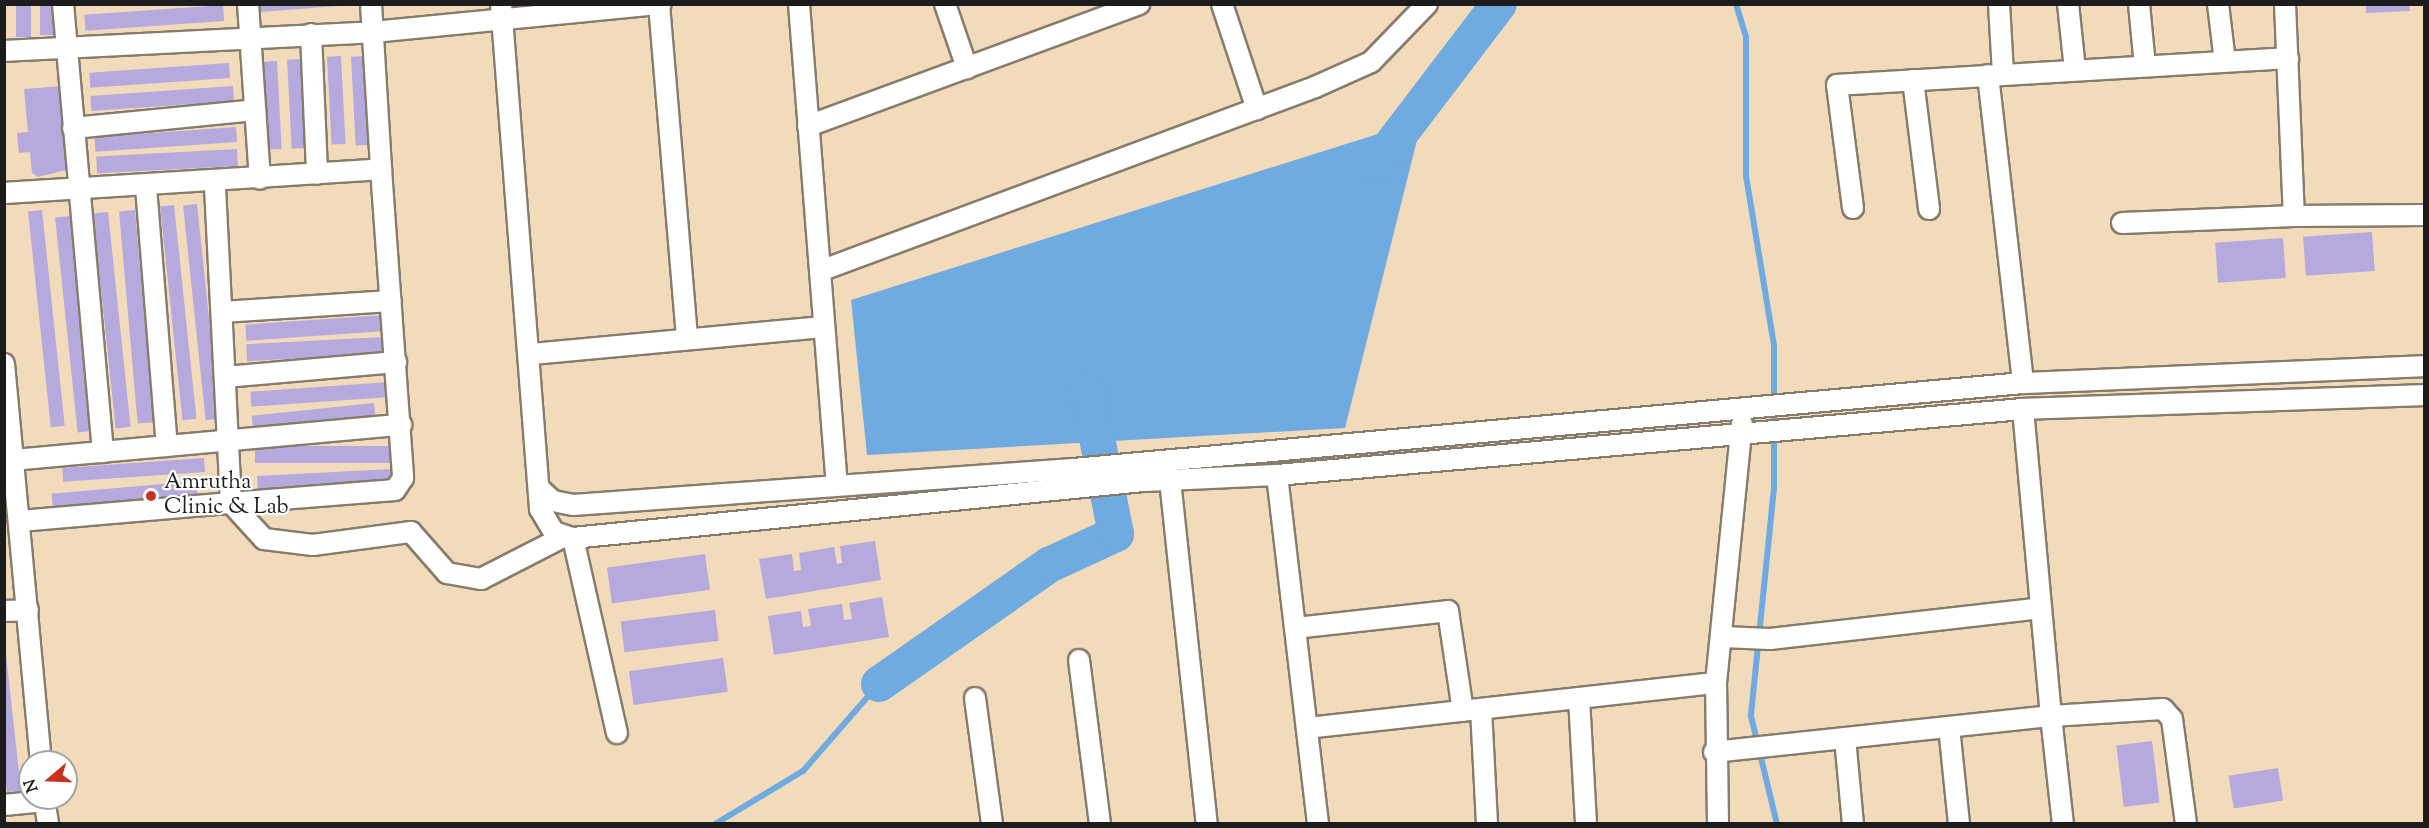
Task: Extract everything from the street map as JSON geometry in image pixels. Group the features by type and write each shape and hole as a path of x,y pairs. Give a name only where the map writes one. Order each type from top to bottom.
{"street":[{"path":"63,4 103,452"},
{"path":"249,4 249,36 260,179"},
{"path":"20,521 395,490 403,478 401,425 371,4"},
{"path":"799,4 837,483"},
{"path":"945,4 967,68"},
{"path":"808,126 1139,4"},
{"path":"1222,4 1257,109"},
{"path":"820,271 1257,109 1371,62 1426,4"},
{"path":"1999,4 1996,75 2024,383"},
{"path":"2068,4 2075,70"},
{"path":"2139,4 2145,66"},
{"path":"2218,4 2225,62"},
{"path":"2285,4 2294,216"},
{"path":"4,51 66,51 249,36 373,32 502,13 660,5 687,339"},
{"path":"502,13 544,522 569,537 617,733"},
{"path":"311,34 317,174"},
{"path":"1853,208 1837,85 2288,58"},
{"path":"1913,80 1929,209"},
{"path":"73,128 255,110"},
{"path":"4,193 79,192 381,169"},
{"path":"215,182 231,503 264,539 313,545 411,532 447,573 481,579 569,537 1170,480 1277,475 2023,409 2424,395"},
{"path":"146,187 167,446"},
{"path":"2122,223 2294,216 2424,215"},
{"path":"222,312 391,301"},
{"path":"531,354 824,327"},
{"path":"225,377 396,362"},
{"path":"4,364 6,408 20,521 40,750"},
{"path":"541,490 554,501 573,505 837,483 1073,469 2024,383 2424,366"},
{"path":"1718,824 1714,752 1716,683 1752,433 1751,408"},
{"path":"2023,409 2063,824"},
{"path":"13,460 401,425"},
{"path":"1277,475 1318,824"},
{"path":"1170,480 1207,824"},
{"path":"1722,637 1761,639 2041,608"},
{"path":"4,611 28,610"},
{"path":"1295,628 1448,611 1472,710 1487,824"},
{"path":"1079,660 1100,824"},
{"path":"1307,728 1716,683"},
{"path":"975,698 992,824"},
{"path":"1579,698 1586,824"},
{"path":"1714,752 2051,716 2163,709 2172,719 2186,824"},
{"path":"1950,727 1959,824"},
{"path":"1845,738 1853,824"}],"water":[{"path":"1422,120 1345,428 867,455 851,300"}],"building":[{"path":"16,4 31,4 31,37 16,37"},
{"path":"40,4 55,4 55,35 40,35"},
{"path":"260,4 338,4 338,6 260,12"},
{"path":"2366,4 2409,4 2410,11 2366,13"},
{"path":"223,5 224,21 85,31 84,15"},
{"path":"341,56 346,144 332,145 327,57"},
{"path":"365,56 370,145 356,146 351,57"},
{"path":"301,59 306,148 292,149 287,60"},
{"path":"277,61 282,149 269,150 264,62"},
{"path":"229,63 230,78 90,88 89,73"},
{"path":"63,86 66,170 38,177 32,173 30,152 19,153 17,133 28,132 24,89"},
{"path":"233,86 234,101 91,111 90,96"},
{"path":"236,127 237,142 95,152 94,137"},
{"path":"237,149 238,166 97,173 96,156"},
{"path":"197,204 220,419 206,420 183,205"},
{"path":"174,205 196,419 183,420 160,206"},
{"path":"42,210 65,426 51,427 28,211"},
{"path":"135,210 154,422 138,424 119,211"},
{"path":"108,212 131,427 116,428 93,214"},
{"path":"70,216 93,431 78,432 55,218"},
{"path":"2372,232 2375,271 2306,276 2303,237"},
{"path":"2283,238 2286,278 2218,283 2215,243"},
{"path":"384,315 385,331 246,341 245,325"},
{"path":"384,337 385,354 247,361 246,344"},
{"path":"389,382 390,397 251,407 250,392"},
{"path":"374,403 376,422 254,435 252,416"},
{"path":"255,446 392,446 392,463 255,463"},
{"path":"204,458 205,472 63,482 62,468"},
{"path":"392,469 393,486 258,493 257,476"},
{"path":"196,481 198,503 53,516 52,494"},
{"path":"875,541 881,580 766,599 759,559 792,554 794,571 801,570 799,553 834,547 837,564 842,563 840,546"},
{"path":"705,554 710,590 612,603 607,568"},
{"path":"882,597 889,637 774,655 768,616 801,611 803,627 811,626 808,609 842,604 844,620 852,619 849,603"},
{"path":"715,610 719,641 624,652 621,622"},
{"path":"4,636 18,764 18,791 7,792 4,771"},
{"path":"723,658 728,692 634,705 629,671"},
{"path":"2152,741 2160,803 2124,807 2116,745"},
{"path":"2278,768 2283,801 2234,808 2229,776"}],"waterway":[{"path":"1377,164 1499,4"},
{"path":"1736,4 1746,37 1746,176 1774,346 1774,488 1751,716 1777,824"},
{"path":"879,684 1049,565 1116,534 1088,393"},
{"path":"715,824 803,771 879,684"}],"place":[{"name":"Amrutha Clinic & Lab","path":"151,496"}]}
